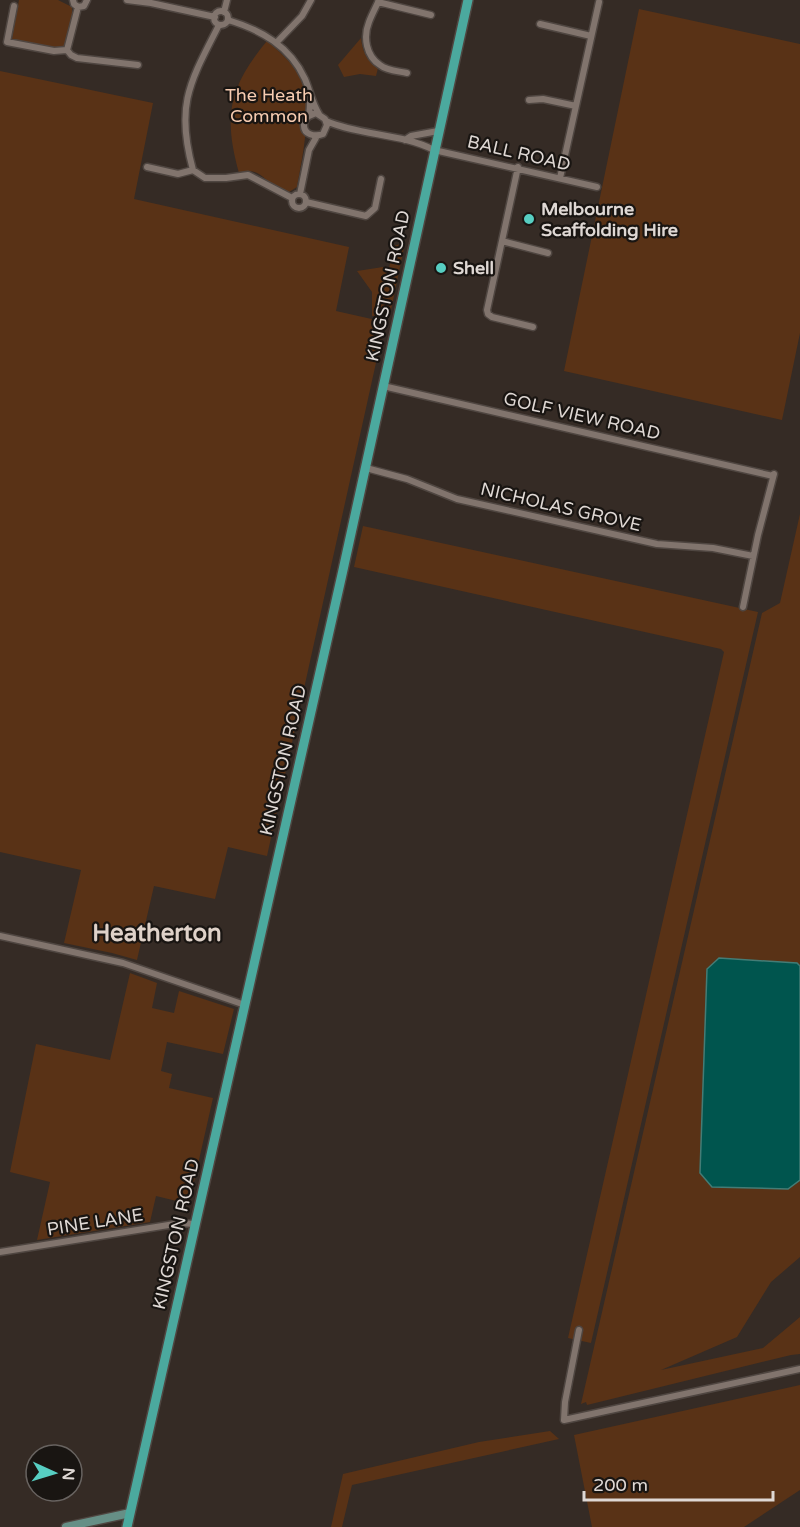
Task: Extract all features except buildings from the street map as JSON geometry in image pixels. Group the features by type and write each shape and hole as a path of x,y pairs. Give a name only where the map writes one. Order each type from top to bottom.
{"main road":[{"name":"KINGSTON ROAD","path":"127,1527 366,468 468,0"},
{"path":"66,1527 130,1513"}],"street":[{"path":"73,0 78,7"},
{"path":"78,7 84,6 87,0"},
{"path":"127,0 214,17"},
{"path":"227,0 224,12 228,20"},
{"path":"278,42 302,16 311,0"},
{"path":"408,73 380,66 369,54 365,39 368,24 379,1 431,15"},
{"path":"560,178 598,2"},
{"path":"14,6 8,42 54,51 67,50"},
{"path":"67,50 78,7"},
{"path":"214,17 219,12 224,12"},
{"path":"214,17 215,22 219,25"},
{"path":"219,25 224,25 228,20"},
{"path":"228,20 259,31 278,42 296,63 319,114 326,121 348,130"},
{"path":"540,24 591,36"},
{"path":"219,25 195,71 187,95 184,123 186,147 193,170 205,178 248,175 292,198"},
{"path":"67,50 77,58 138,65"},
{"path":"300,194 309,150 309,134 304,125 309,116 309,92"},
{"path":"529,100 543,99 576,106"},
{"path":"309,116 319,114"},
{"path":"325,130 326,121"},
{"path":"309,150 317,136 325,130 348,130"},
{"name":"BALL ROAD","path":"348,130 421,143 434,150 518,167 597,187"},
{"path":"405,140 411,136 438,131"},
{"path":"309,134 317,136"},
{"path":"147,167 178,174 193,170"},
{"path":"518,167 488,314 494,318 532,327"},
{"path":"306,202 366,216 375,208 381,179"},
{"path":"292,198 300,194"},
{"path":"300,194 306,202"},
{"path":"292,198 292,204 297,208 303,207 306,202"},
{"path":"502,241 548,253"},
{"name":"GOLF VIEW ROAD","path":"383,386 774,475 753,556"},
{"name":"NICHOLAS GROVE","path":"366,468 407,479 457,499 657,544 713,548 753,556"},
{"path":"743,607 753,556"},
{"path":"0,936 123,963 245,1005"},
{"name":"PINE LANE","path":"0,1252 181,1223 194,1224"},
{"path":"579,1330 565,1402 564,1420 800,1369"}],"green space":[{"path":"19,0 58,0 72,7 66,45 57,50 12,39"},
{"path":"639,9 800,44 800,333 782,420 564,371"},
{"path":"361,38 366,55 378,68 376,76 360,74 344,77 338,65"},
{"name":"The Heath Common","path":"267,41 294,67 304,89 306,102 306,132 302,162 297,187 289,192 255,172 239,173 231,134 233,102 237,88 254,57"},
{"path":"0,71 153,103 134,199 349,247 336,311 385,322 267,856 228,847 215,899 154,886 137,960 64,943 81,870 0,852"},
{"path":"405,243 390,315 372,316 372,292 357,271 383,267 389,269 393,246"},
{"path":"800,514 800,1257 771,1282 737,1337 661,1370 763,1348 800,1317 800,1354 587,1405 586,1402 581,1404 762,613 780,603"},
{"path":"363,526 758,612 591,1343 568,1338 724,652 721,649 354,567"},
{"path":"130,973 157,983 152,1008 174,1013 179,991 234,1009 223,1054 167,1042 161,1071 172,1074 169,1088 213,1098 189,1204 156,1196 150,1222 37,1240 50,1182 10,1172 36,1044 110,1060"},
{"path":"800,1385 800,1490 744,1527 592,1527 574,1435"},
{"path":"550,1431 559,1439 352,1485 342,1527 331,1527 343,1474 479,1442"}],"water":[{"path":"719,958 797,963 800,966 800,1180 788,1189 712,1187 700,1173 707,969"}],"place":[{"name":"Melbourne Scaffolding Hire","path":"529,219"},
{"name":"Shell","path":"441,268"}],"district":[{"name":"Heatherton","path":"157,933"}]}
